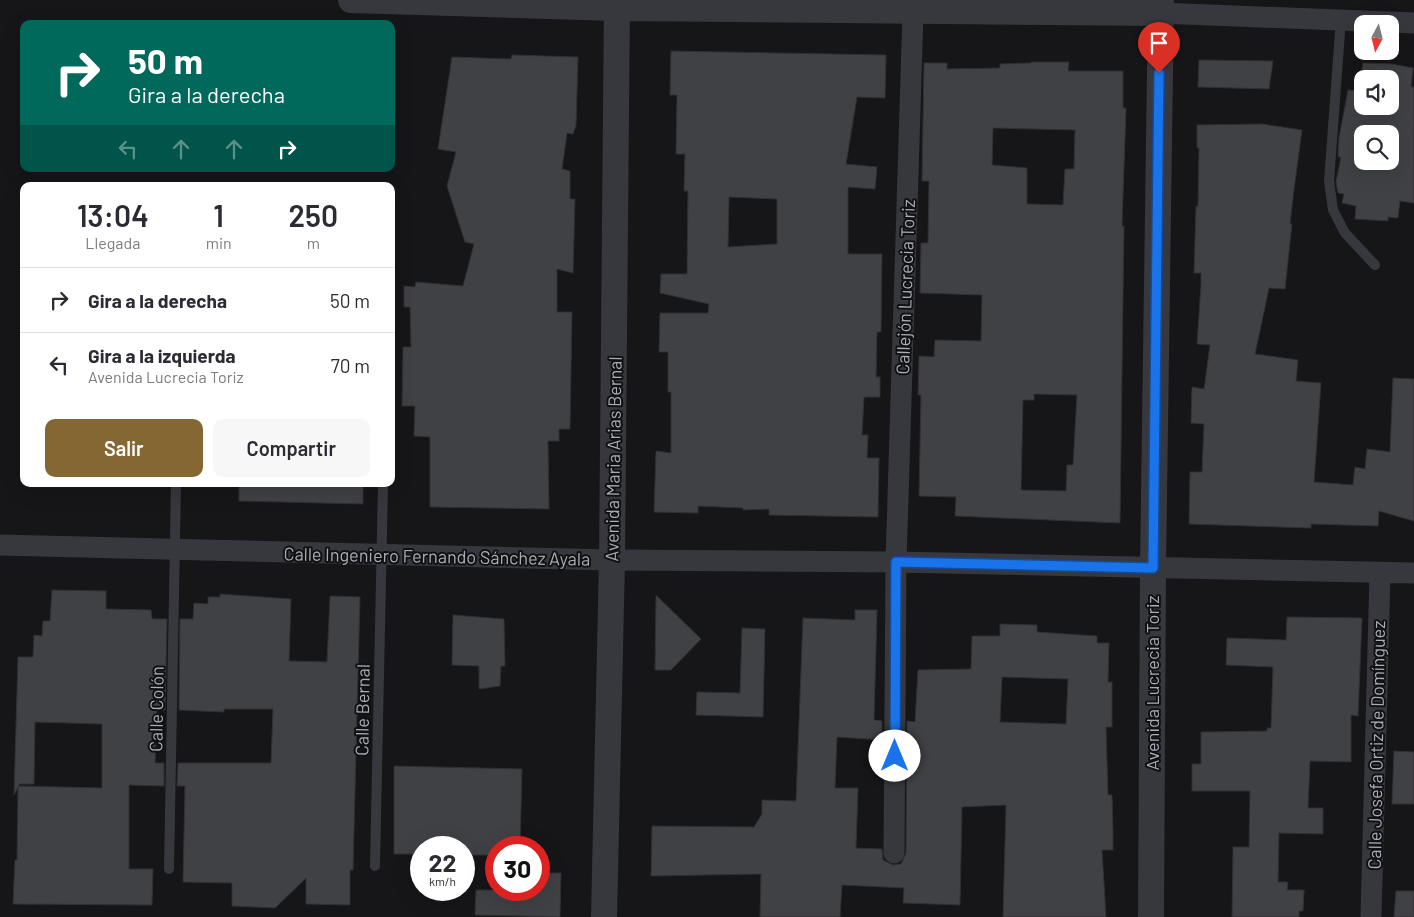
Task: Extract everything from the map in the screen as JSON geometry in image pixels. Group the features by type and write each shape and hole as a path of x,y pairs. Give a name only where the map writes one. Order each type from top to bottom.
{"street":[{"path":"351,0 617,4 913,12 1160,7 1414,23"},
{"name":"Avenida Maria Arias Bernal","path":"604,917 612,560 617,4"},
{"name":"Avenida Lucrecia Toriz","path":"1151,917 1160,7"},
{"name":"Callejón Lucrecia Toriz","path":"894,853 896,562 913,12"},
{"name":"Calle Ingeniero Fernando Sánchez Ayala","path":"0,545 612,560 896,562 1414,573"},
{"name":"Calle Josefa Ortiz de Domínguez","path":"1371,917 1380,573"}],"lane":[{"path":"1340,19 1329,181 1332,210 1345,233 1375,265"},
{"name":"Calle Colón","path":"169,869 176,487"},
{"name":"Calle Bernal","path":"375,866 383,487"}],"building":[{"path":"671,51 886,55 885,98 857,97 846,164 877,167 875,189 848,187 848,254 882,254 881,332 877,332 876,377 880,377 880,397 864,397 862,435 868,435 867,458 879,458 878,517 769,515 769,509 743,510 743,508 698,506 698,513 654,512 656,451 671,453 671,392 668,392 668,352 659,352 660,313 708,313 709,304 660,293 661,274 687,274 688,191 684,191 685,154 676,154 677,95 670,95","holes":["729,197 777,199 777,244 728,247"]},
{"path":"512,55 578,57 576,125 573,134 567,133 562,169 570,171 570,199 575,199 573,273 557,269 557,312 572,312 570,429 559,429 559,441 548,441 549,509 430,507 430,437 414,436 415,406 402,406 403,347 411,347 410,307 404,307 404,286 415,287 416,282 463,286 474,244 465,242 447,186 456,152 438,149 452,57 511,59"},
{"path":"1199,60 1273,61 1269,89 1198,87"},
{"path":"1069,62 1068,71 1123,71 1123,108 1126,108 1122,226 1124,226 1120,523 955,516 956,497 919,496 921,395 918,395 919,356 934,357 935,340 981,341 982,295 920,293 921,243 928,243 929,181 922,181 924,63 947,63 947,69 1000,68 1000,64","holes":["993,128 1075,130 1074,169 1065,169 1063,205 1027,204 1027,168 992,165","1034,394 1077,395 1073,465 1067,465 1066,491 1021,490 1023,400 1034,400"]},
{"path":"1363,63 1392,64 1413,68 1411,87 1414,87 1414,203 1400,201 1398,218 1388,217 1388,221 1355,219 1356,206 1342,203 1344,194 1338,193 1336,182 1341,157 1338,157 1339,138 1348,90 1354,90 1354,115 1399,115 1399,70 1362,70"},
{"path":"1262,124 1302,130 1290,224 1292,224 1285,289 1269,288 1255,354 1298,360 1296,381 1321,383 1314,482 1353,485 1355,467 1365,469 1367,449 1390,452 1393,378 1414,379 1414,521 1379,511 1378,526 1311,524 1311,528 1189,524 1190,472 1202,472 1204,424 1191,423 1192,387 1204,389 1210,345 1197,344 1201,273 1194,273 1196,206 1198,207 1199,148 1197,148 1197,125"},
{"path":"239,487 363,487 363,504 239,501"},
{"path":"52,590 106,591 106,609 151,610 152,619 167,619 165,710 157,710 155,763 164,763 164,786 129,785 129,869 153,869 152,905 13,904 15,860 17,860 18,787 14,795 18,657 33,657 34,635 42,636 43,621 50,621","holes":["35,722 102,724 102,788 18,786 20,784 34,784"]},
{"path":"220,594 291,599 289,661 327,662 330,596 360,597 353,870 350,870 350,905 306,904 306,878 275,908 232,906 232,883 183,882 185,786 177,786 178,763 271,763 273,709 224,709 224,712 179,710 180,619 193,619 194,603 208,604 208,597 220,597"},
{"path":"656,595 701,639 671,670 655,670"},
{"path":"855,610 877,610 874,720 882,721 882,740 837,737 835,788 858,788 856,848 882,849 883,860 893,865 901,864 906,853 907,721 915,722 918,670 971,669 972,636 1000,636 1000,624 1037,625 1037,632 1097,636 1097,643 1109,643 1108,682 1112,682 1112,727 1106,727 1108,795 1112,795 1113,850 1102,850 1106,917 1003,917 1006,805 962,807 960,905 903,903 904,888 842,885 840,917 760,917 761,874 651,876 652,826 754,827 762,814 762,800 796,801 803,618 855,620","holes":["1002,677 1068,679 1066,724 1000,722"]},
{"path":"453,615 504,619 505,666 501,666 500,686 479,689 479,666 452,665"},
{"path":"1287,617 1362,618 1358,716 1351,715 1351,762 1310,761 1308,808 1323,808 1323,834 1279,833 1278,882 1288,882 1287,890 1304,890 1303,911 1299,911 1299,917 1232,917 1233,847 1249,847 1250,791 1192,791 1192,764 1201,764 1201,732 1267,731 1267,728 1271,728 1273,667 1226,665 1227,638 1286,640"},
{"path":"742,628 765,629 763,717 696,715 697,692 740,693"},
{"path":"1394,751 1414,752 1414,804 1392,804"},
{"path":"394,766 522,769 520,836 485,836 485,855 475,855 475,836 410,836 410,854 394,854"},
{"path":"550,873 561,873 560,917 475,915 476,890 485,890 485,901 550,901"},
{"path":"1396,891 1414,891 1414,917 1394,917"}],"route":[{"path":"895,756 896,562 1153,568 1159,73"}]}
